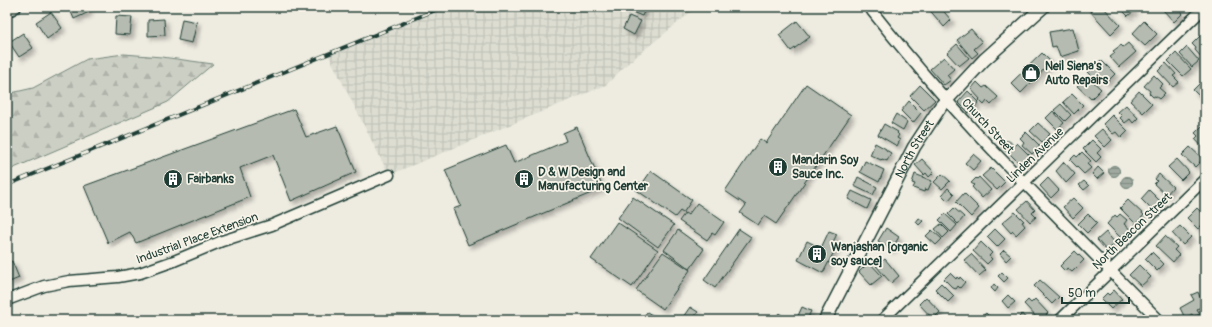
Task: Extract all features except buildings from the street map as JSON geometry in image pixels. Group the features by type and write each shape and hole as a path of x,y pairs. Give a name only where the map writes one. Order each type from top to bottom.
{"main road":[{"name":"North Street","path":"825,320 914,147 947,100 984,60 1043,7"}],"street":[{"path":"7,12 16,7"},
{"name":"Linden Avenue","path":"882,320 1205,7"},
{"name":"Church Street","path":"872,11 906,53 1008,167 1159,320"},
{"name":"Industrial Place Extension","path":"7,300 44,286 69,281 118,277 140,273 222,241 272,224 389,175"},
{"name":"North Beacon Street","path":"1060,320 1205,179"}],"shaded area":[{"path":"442,7 697,7 627,64 606,85 389,175 328,54"},
{"path":"1005,141 1009,141 1011,142 1011,150 1005,151 1002,148 1002,144"},
{"path":"1112,166 1116,166 1118,167 1118,175 1112,176 1109,173 1109,169"},
{"path":"1125,177 1129,177 1131,178 1131,186 1125,187 1122,184 1122,180"}],"green space":[{"path":"124,54 162,57 213,64 168,102 7,171 7,94 33,88 87,59"}],"railway":[{"path":"7,185 443,7"}],"place":[{"name":"Neil Siena's Auto Repairs","path":"1031,73"},
{"name":"Mandarin Soy Sauce Inc.","path":"778,167"},
{"name":"Fairbanks","path":"173,179"},
{"name":"D & W Design and Manufacturing Center","path":"524,179"},
{"name":"Wanjashan [organic soy sauce]","path":"817,254"}]}
